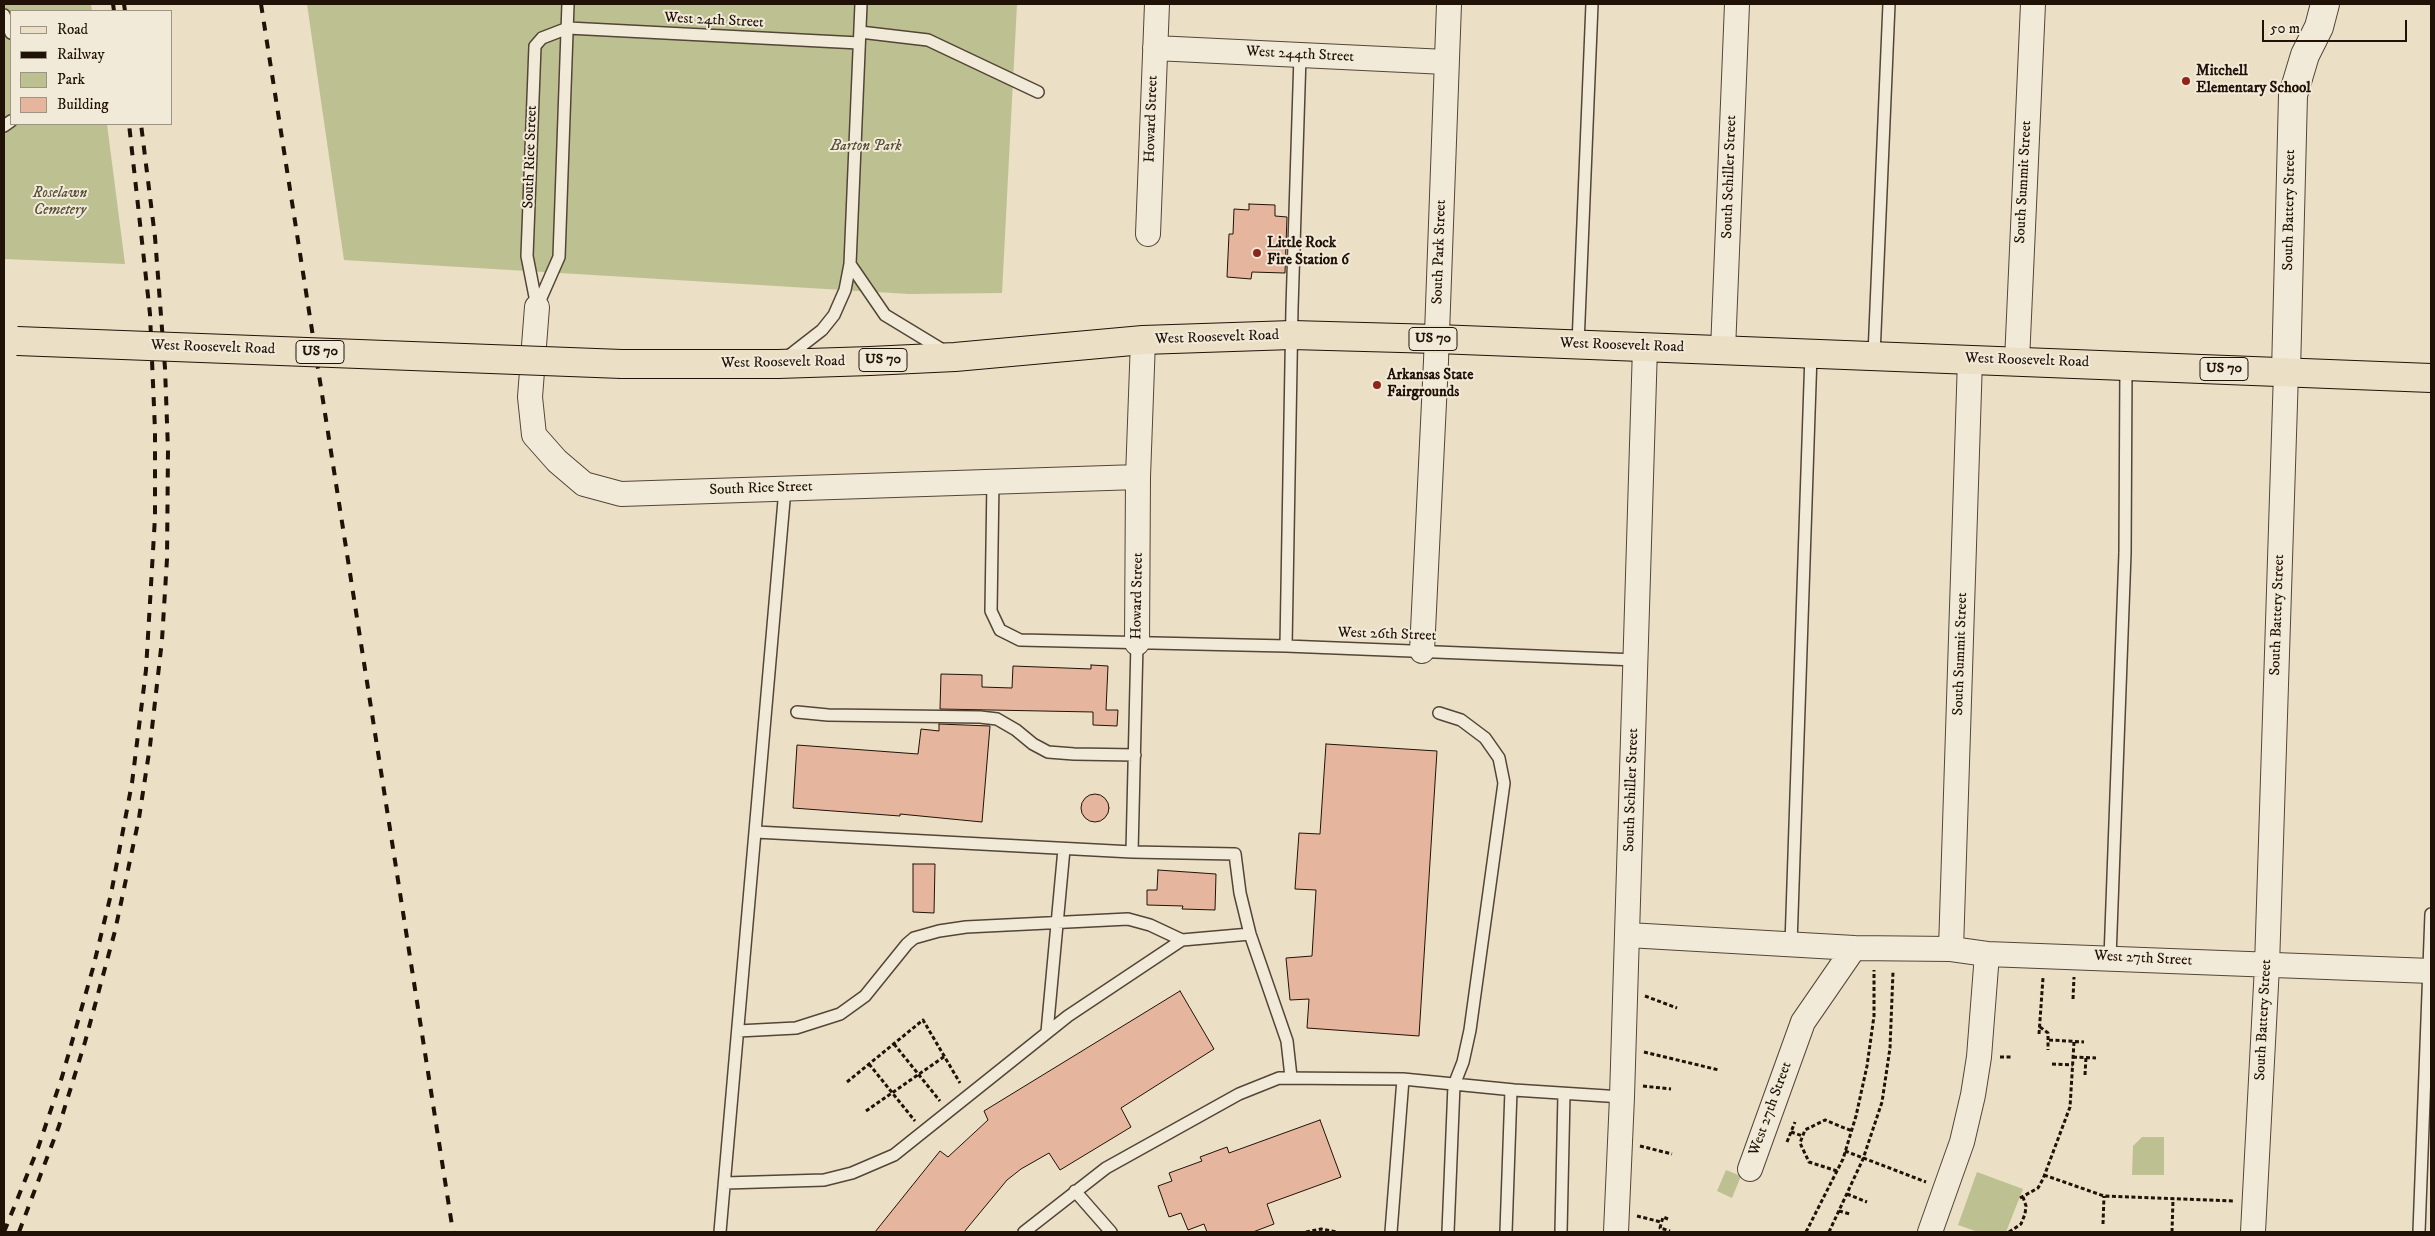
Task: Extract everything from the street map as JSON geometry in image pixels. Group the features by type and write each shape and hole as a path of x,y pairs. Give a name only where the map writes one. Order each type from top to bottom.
{"main road":[{"name":"West Roosevelt Road","path":"10,340 622,364 778,364 955,357 1142,340 1292,335 1578,344 2431,378"}],"street":[{"name":"Howard Street","path":"1148,234 1156,4"},
{"name":"South Park Street","path":"1422,651 1437,339 1449,4"},
{"name":"South Schiller Street","path":"1723,350 1737,4"},
{"name":"South Summit Street","path":"2017,361 2033,4"},
{"name":"South Battery Street","path":"2253,1232 2267,966 2293,95 2305,55 2319,27 2325,4"},
{"name":"West 244th Street","path":"1155,48 1446,62"},
{"name":"South Rice Street","path":"537,307 530,397 534,435 557,461 584,484 622,494 1138,477"},
{"name":"Howard Street","path":"1137,643 1138,477 1142,340"},
{"name":"South Schiller Street","path":"1616,1232 1623,1091 1645,347"},
{"name":"South Summit Street","path":"1951,949 1970,359"},
{"name":"West 27th Street","path":"1628,935 1854,948 1951,949 1987,954 2430,971"},
{"name":"West 27th Street","path":"1750,1168 1803,1022 1854,948"},
{"path":"1930,1232 1962,1142 1973,1095 1979,1056 1987,954"}],"lane":[{"name":"South Rice Street","path":"537,307 559,257 568,4"},
{"path":"778,364 822,330 834,315 845,290 850,264 861,4"},
{"path":"1578,344 1592,4"},
{"path":"1874,356 1889,4"},
{"path":"4,15 10,30"},
{"name":"South Rice Street","path":"537,307 527,256 535,46 550,33 568,28"},
{"name":"West 24th Street","path":"568,28 928,40 1038,92"},
{"path":"1286,646 1300,56"},
{"path":"850,264 884,316 955,357"},
{"path":"1791,944 1811,354"},
{"path":"2110,958 2125,553 2126,365"},
{"name":"West 26th Street","path":"993,481 991,611 1000,630 1020,640 1286,646 1636,660"},
{"path":"720,1232 785,489"},
{"name":"Howard Street","path":"1132,852 1137,643"},
{"path":"797,712 828,715 980,717 997,719 1048,752 1134,755"},
{"path":"1439,713 1461,720 1485,738 1499,758 1504,783 1470,1030 1463,1062 1454,1085 1448,1232"},
{"path":"756,832 1064,849 1235,854 1240,893 1250,934 1287,1041 1291,1077"},
{"path":"1047,1032 1064,849"},
{"path":"2419,1232 2431,914"},
{"path":"738,1031 796,1028 840,1014 865,996 907,944 924,934 966,927 1128,919 1150,924 1182,940"},
{"path":"725,1183 824,1180 852,1173 894,1155 1076,1010 1182,940 1250,934"},
{"path":"1024,1232 1106,1168 1239,1094 1266,1082 1291,1077 1403,1079 1564,1094 1623,1091"},
{"path":"1392,1232 1403,1079"},
{"path":"1506,1232 1511,1090"},
{"path":"1561,1232 1564,1094"},
{"path":"1075,1191 1111,1232"}],"path":[{"path":"1806,1232 1837,1171 1852,1131 1867,1066 1874,1016 1874,970"},
{"path":"1829,1232 1863,1158 1882,1102 1890,1048 1893,972"},
{"path":"2039,1034 2043,978"},
{"path":"1626,988 1677,1008"},
{"path":"847,1082 924,1020 968,1096"},
{"path":"2040,1027 2048,1033 2048,1050"},
{"path":"2049,1040 2084,1042"},
{"path":"2009,1232 2021,1224 2026,1206 2022,1197 2038,1188 2070,1107 2074,1042"},
{"path":"894,1044 948,1111"},
{"path":"1624,1048 1720,1070"},
{"path":"866,1111 945,1056"},
{"path":"1997,1056 2011,1057"},
{"path":"2073,1057 2096,1058"},
{"path":"2085,1075 2086,1057"},
{"path":"869,1064 924,1131"},
{"path":"2052,1064 2073,1065"},
{"path":"1623,1091 1671,1089"},
{"path":"1837,1171 1809,1162 1800,1143 1805,1130 1825,1120 1852,1131"},
{"path":"1787,1142 1795,1122"},
{"path":"1791,1132 1803,1136"},
{"path":"1620,1142 1672,1154"},
{"path":"1845,1151 1925,1182"},
{"path":"2044,1175 2104,1196 2255,1202"},
{"path":"1847,1194 1867,1202"},
{"path":"2103,1224 2104,1196"},
{"path":"2172,1232 2173,1199"},
{"path":"1839,1210 1850,1214"},
{"path":"1641,1217 1661,1222"},
{"path":"1668,1219 1663,1217 1660,1228 1670,1231"},
{"path":"1306,1232 1320,1229 1337,1232"}],"green space":[{"name":"Roselawn Cemetery","path":"4,4 91,4 92,10 10,10 10,125 107,125 125,264 4,259"},
{"name":"Barton Park","path":"307,4 1017,4 1002,293 909,294 344,260"},
{"path":"2142,1137 2164,1137 2164,1175 2132,1175 2133,1146"},
{"path":"1726,1170 1741,1176 1732,1198 1717,1191"},
{"path":"1977,1172 2023,1189 2006,1232 1978,1232 1958,1225"}],"building":[{"name":"Little Rock Fire Station 6","path":"1249,204 1275,205 1275,216 1287,217 1285,273 1252,272 1251,279 1227,277 1229,234 1233,234 1234,209 1249,210"},
{"path":"1091,665 1108,666 1106,710 1118,710 1117,726 1093,725 1093,712 940,709 941,674 982,675 982,687 1012,688 1013,666 1091,669"},
{"path":"939,724 990,726 982,822 900,814 900,816 793,808 797,745 918,754 921,729 939,731"},
{"path":"1326,744 1437,751 1419,1036 1307,1028 1309,999 1290,1000 1286,958 1312,956 1316,890 1295,889 1299,833 1320,834"},
{"path":"1095,794 1105,798 1109,808 1105,818 1095,822 1085,818 1081,808 1085,798"},
{"path":"913,864 935,864 934,913 913,912"},
{"path":"1158,870 1216,874 1215,910 1182,909 1183,906 1147,905 1147,890 1157,890"},
{"path":"1180,991 1214,1049 1121,1108 1131,1127 1060,1170 1049,1153 1021,1169 1007,1180 964,1232 875,1232 940,1151 948,1157 988,1120 984,1111"},
{"path":"1320,1120 1341,1177 1267,1204 1274,1224 1253,1232 1207,1232 1204,1224 1188,1230 1181,1213 1169,1217 1158,1186 1172,1181 1169,1173 1202,1161 1200,1157 1227,1147 1229,1153"}],"railway":[{"path":"113,4 114,10"},
{"path":"124,4 125,10"},
{"path":"261,4 453,1232"},
{"path":"4,1232 38,1148 62,1077 93,968 111,894 132,783 146,670 155,517 155,430 150,314 129,125"},
{"path":"19,1232 59,1126 85,1042 115,931 139,818 150,746 162,640 167,559 168,450 165,368 155,237 141,125"}],"place":[{"name":"Mitchell Elementary School","path":"2186,81"},
{"name":"Little Rock Fire Station 6","path":"1257,253"},
{"name":"Arkansas State Fairgrounds","path":"1377,385"}]}
